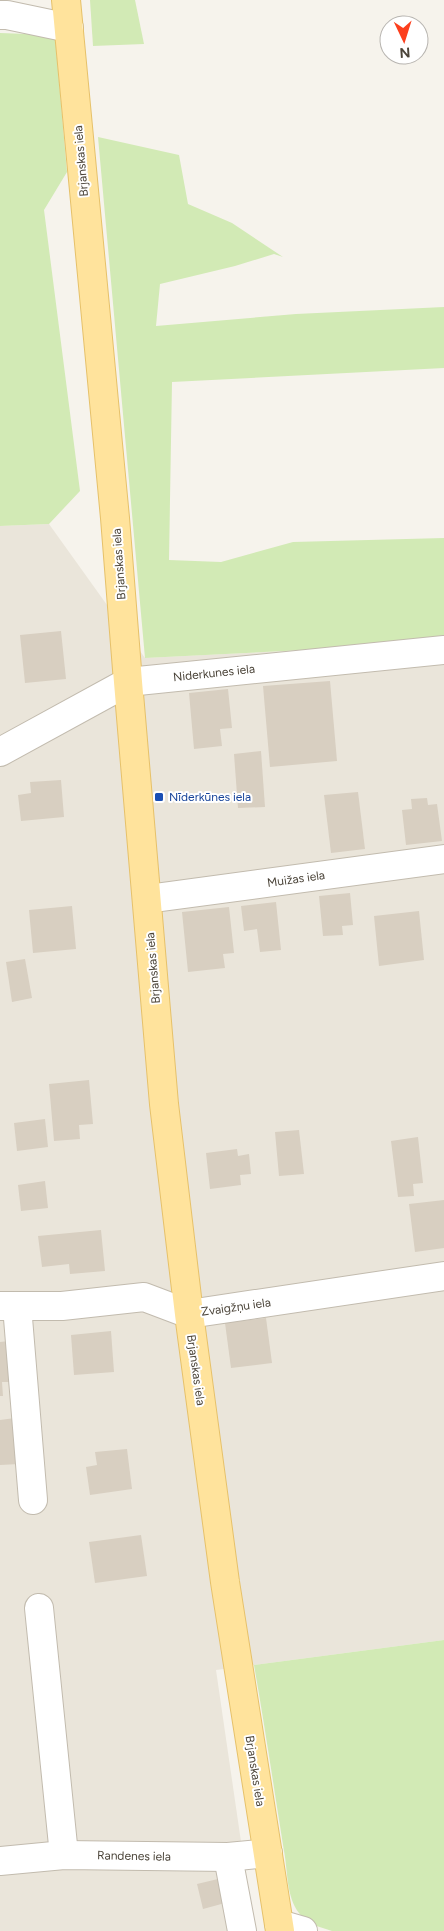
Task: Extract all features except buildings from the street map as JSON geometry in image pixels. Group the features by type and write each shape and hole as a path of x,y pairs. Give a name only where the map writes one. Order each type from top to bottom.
{"main road":[{"name":"Brjanskas iela","path":"66,0 115,518 164,1104 189,1314 225,1582 268,1853 287,1929"}],"street":[{"path":"4,10 69,28"},
{"name":"Niderkunes iela","path":"0,752 128,682 444,650"},
{"name":"Muižas iela","path":"147,899 444,859"},
{"name":"Zvaigžņu iela","path":"8,1306 62,1306 144,1297 189,1314 444,1276"},
{"path":"8,1306 33,1500"},
{"path":"39,1608 64,1855"},
{"name":"Randenes iela","path":"0,1861 64,1855 228,1856 268,1853"},
{"path":"228,1856 242,1931"}],"shaded area":[{"path":"49,524 145,658 444,643 444,1640 216,1670 254,1931 0,1931 0,526"}],"green space":[{"path":"90,0 135,0 144,44 93,46"},
{"path":"0,33 55,35 67,172 44,210 80,491 49,524 0,526"},
{"path":"98,137 179,155 188,204 232,223 283,257 274,254 235,266 160,284 156,326 296,314 444,307 444,368 172,382 169,560 221,562 293,542 444,538 444,643 145,658"},
{"path":"444,1640 444,1931 332,1931 314,1925 305,1920 299,1913 292,1899 288,1883 254,1665"}],"place":[{"name":"Nīderkūnes iela","path":"159,797"}]}
